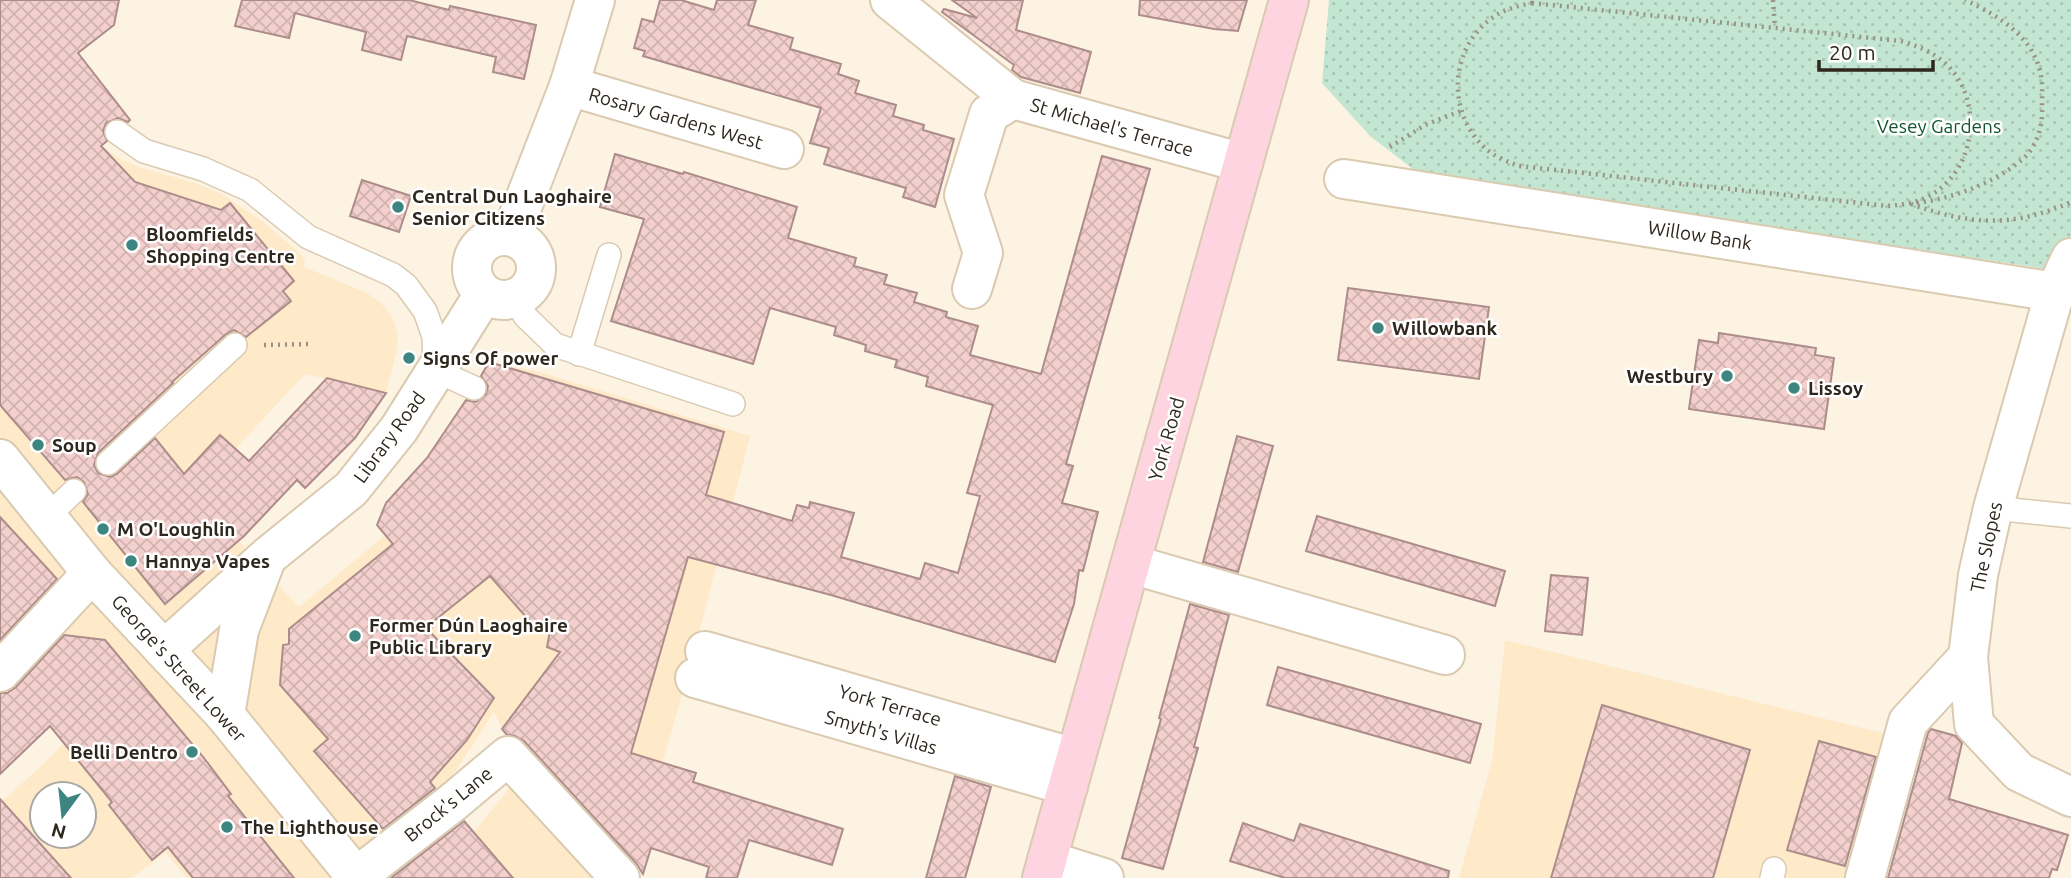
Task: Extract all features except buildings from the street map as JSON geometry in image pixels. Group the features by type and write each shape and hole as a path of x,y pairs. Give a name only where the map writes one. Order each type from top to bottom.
{"main road":[{"name":"York Road","path":"1044,869 1289,0"}],"street":[{"path":"520,240 499,236 480,245 471,265 476,286 499,296 524,294 536,277 534,256 520,240 515,225 569,86 594,0"},
{"name":"St Michael's Terrace","path":"890,0 1013,99 1242,163"},
{"name":"Rosary Gardens West","path":"569,86 784,149"},
{"path":"972,289 984,253 964,195 989,114 1013,99"},
{"name":"Willow Bank","path":"1353,180 2055,292"},
{"name":"The Slopes","path":"2071,258 2055,292 1993,508 1978,575 1968,657 1975,724 2020,772 2071,797"},
{"name":"Library Road","path":"164,650 267,557 351,489 399,429 435,370 499,296"},
{"name":"George's Street Lower","path":"0,459 92,573 225,715 356,877"},
{"path":"225,715 239,630 267,557"},
{"path":"1131,564 1445,655"},
{"path":"0,672 92,573"},
{"path":"1865,878 1909,722 1968,657"},
{"name":"Smyth's Villas","path":"700,664 1071,772"},
{"name":"Brock's Lane","path":"356,877 508,756 620,878"},
{"path":"1044,869 1104,878"}],"lane":[{"path":"117,132 144,151 203,169 250,190 308,237 393,275 405,285 425,311 434,336 435,370 474,388"},
{"path":"579,354 609,255"},
{"path":"499,296 555,345 733,404"},
{"path":"108,463 235,345"},
{"path":"47,517 74,491"},
{"path":"1993,508 2071,516"}],"path":[{"path":"1773,0 1775,28"},
{"path":"1910,204 1931,195 1948,181 1962,162 1969,142 1971,119 1967,97 1957,76 1942,60 1923,48 1901,41 1532,3 1511,8 1493,17 1476,32 1465,50 1458,70 1457,91 1469,130 1483,146 1500,159 1519,166 1887,206 1910,204 1941,200 2001,175 2025,157 2034,144 2043,116 2043,83 2035,55 2027,42 2014,30 1965,0"},
{"path":"1353,180 1397,142 1425,125 1461,111"},
{"path":"1910,204 1967,220 1988,222 2037,215 2071,202"},
{"path":"235,345 311,344"}],"shaded area":[{"path":"0,0 119,0 114,25 78,53 130,120 101,146 124,161 221,194 261,220 302,255 305,260 304,267 367,293 381,303 392,317 398,333 397,350 386,393 305,374 197,490 258,564 299,607 383,537 384,532 378,523 381,512 388,508 386,504 395,498 393,495 427,458 489,362 540,372 750,436 692,660 633,864 502,729 494,712 439,796 474,832 513,784 601,878 187,878 165,852 132,878 0,878 0,803 98,710 70,686 30,639 0,645 0,480 87,566 0,438"},
{"path":"1505,640 1887,734 1847,878 1459,878 1492,761"}],"green space":[{"name":"Vesey Gardens","path":"1329,0 2071,0 2071,236 2047,269 1422,176 1370,136 1322,83"}],"place":[{"name":"Central Dun Laoghaire Senior Citizens","path":"398,207"},
{"name":"Bloomfields Shopping Centre","path":"132,245"},
{"name":"Willowbank","path":"1378,328"},
{"name":"Signs Of power","path":"409,358"},
{"name":"Westbury","path":"1727,376"},
{"name":"Lissoy","path":"1794,388"},
{"name":"Soup","path":"38,445"},
{"name":"M O'Loughlin","path":"103,529"},
{"name":"Hannya Vapes","path":"131,561"},
{"name":"Former Dún Laoghaire Public Library","path":"355,636"},
{"name":"Belli Dentro","path":"192,752"},
{"name":"The Lighthouse","path":"227,827"}]}
